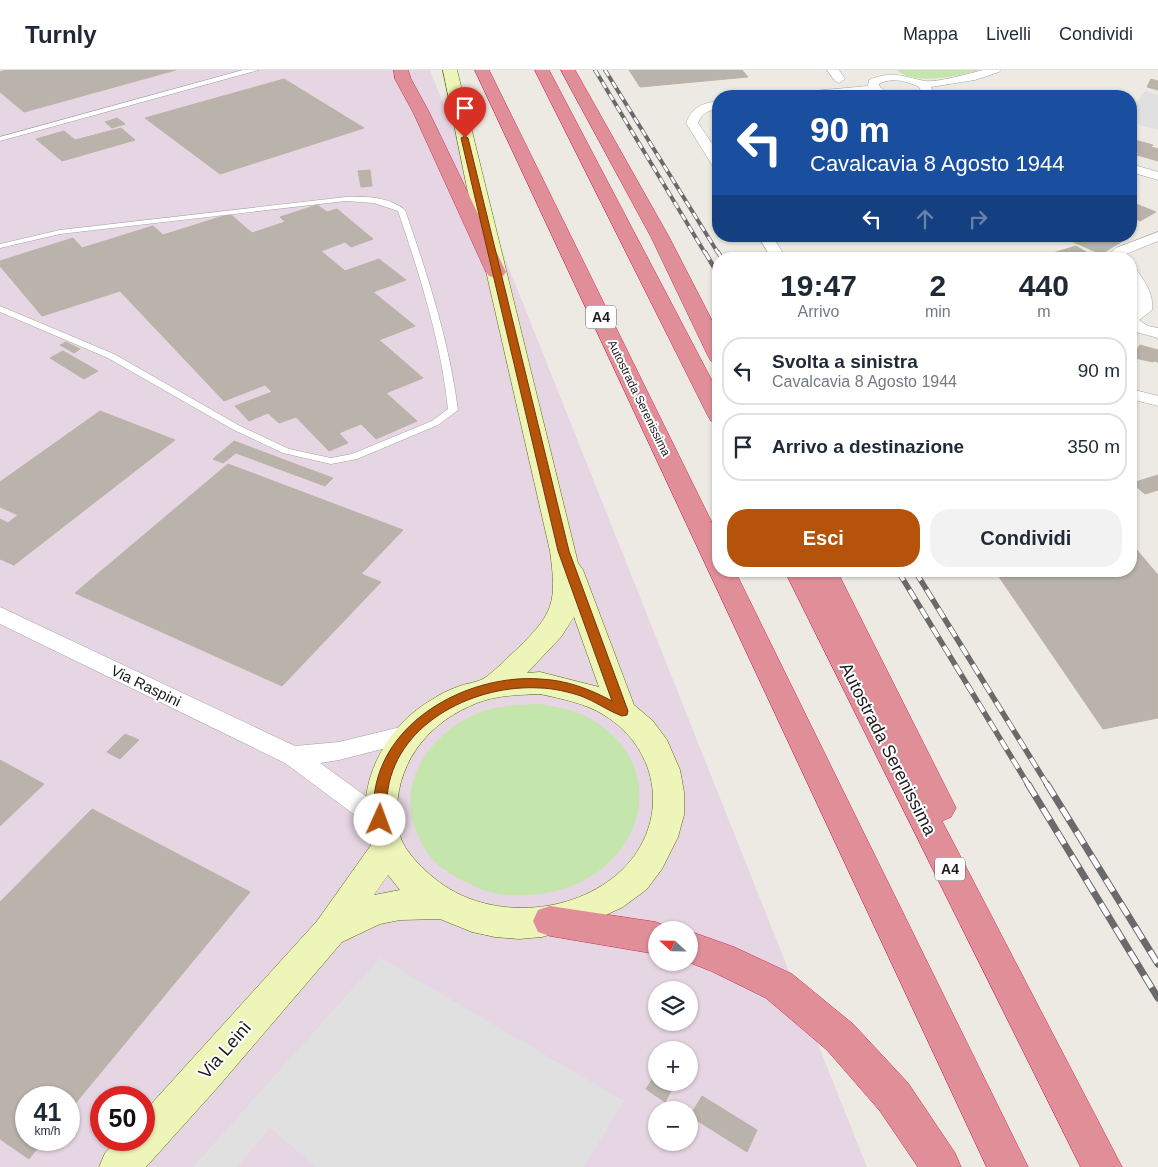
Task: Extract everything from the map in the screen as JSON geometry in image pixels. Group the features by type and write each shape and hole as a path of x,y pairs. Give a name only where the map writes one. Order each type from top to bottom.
{"highway":[{"path":"401,70 496,272"},
{"name":"Autostrada Serenissima","path":"482,70 712,549"},
{"path":"542,70 712,402"},
{"path":"568,70 660,237 712,342"},
{"path":"725,577 1008,1167"},
{"name":"Autostrada Serenissima","path":"801,577 1102,1167"},
{"path":"827,577 1114,1167"},
{"path":"550,921 648,937"},
{"path":"698,950 722,959 779,986 840,1037 894,1097 941,1167"}],"main road":[{"path":"450,70 496,272 564,551 622,711"},
{"path":"494,686 528,654 562,613 567,583 564,551"},
{"path":"540,683 584,692 622,711 650,738 666,771 670,808 659,846 634,880 596,906 550,921 512,924 474,918 441,904 409,879 384,834 381,789 391,760 409,734 433,713 462,696 494,686 540,683"},
{"name":"Via Leinì","path":"119,1167 205,1074 329,932 384,834"},
{"name":"Via Leinì","path":"329,932 375,910 400,905 441,904"}],"street":[{"path":"926,90 995,70"},
{"path":"874,90 872,86 876,81 892,74 912,80 921,90"},
{"path":"712,106 702,108 694,114 692,123 712,154"},
{"path":"1137,170 1158,176"},
{"path":"1120,252 1138,246 1158,236"},
{"path":"1133,252 1138,246"},
{"path":"1137,290 1146,302 1144,310 1137,314"},
{"path":"1137,326 1158,333"},
{"path":"1137,396 1158,401"},
{"name":"Via Raspini","path":"0,615 293,756 384,834"},
{"path":"293,756 339,751 409,734"}],"lane":[{"path":"0,138 237,73 256,70"},
{"path":"0,246 60,232 346,198 368,198 388,203 401,210 421,268 439,332 451,389 453,410 435,423 354,457 331,461 286,451 237,428 111,356 0,309"}],"shaded area":[{"path":"0,70 430,70 867,1167 0,1167"},
{"path":"1145,91 1158,95 1158,130 1137,125 1137,102"},
{"path":"380,958 624,1101 584,1167 316,1167 270,1128 237,1167 193,1167"}],"green space":[{"path":"897,70 980,70 949,77 925,79 904,75"},
{"path":"542,704 572,711 593,720 621,744 631,760 637,778 639,796 637,814 632,830 623,846 611,860 597,872 573,886 555,891 526,895 499,894 483,890 445,870 435,861 422,844 414,825 411,807 411,790 416,774 423,759 434,745 460,722 492,709"}],"building":[{"path":"6,70 176,70 24,112 0,92 0,72"},
{"path":"629,70 742,70 748,77 640,87"},
{"path":"284,79 364,128 220,174 145,118"},
{"path":"1151,79 1158,81 1158,90 1147,87"},
{"path":"117,118 125,124 112,128 105,122"},
{"path":"121,128 135,140 62,161 36,139 64,131 75,140"},
{"path":"1137,141 1153,145 1151,147 1158,149 1158,161 1137,155 1139,153 1137,152"},
{"path":"370,170 372,186 361,187 358,171"},
{"path":"1137,204 1156,212 1140,221 1137,220"},
{"path":"317,205 327,212 337,209 373,239 351,247 345,242 321,251 345,271 379,259 406,280 373,292 415,326 379,340 423,378 386,393 417,421 376,439 361,424 339,433 348,443 329,451 296,417 279,423 268,413 249,421 235,406 272,392 265,385 224,401 120,291 42,316 0,266 0,261 73,238 82,248 153,226 163,235 230,214 252,233 285,222 280,217"},
{"path":"1073,242 1121,242 1104,252 1096,252"},
{"path":"1076,246 1086,252 1056,252"},
{"path":"66,342 80,349 74,353 60,345"},
{"path":"1140,345 1158,350 1158,362 1153,361 1156,355 1137,350"},
{"path":"1137,350 1156,355 1153,362 1137,358"},
{"path":"63,351 98,371 84,379 50,358"},
{"path":"100,411 175,440 14,565 0,559 0,519 8,523 18,515 0,507 0,482"},
{"path":"234,441 333,478 325,486 236,453 223,463 213,459"},
{"path":"228,464 403,530 361,574 381,582 282,686 75,593"},
{"path":"1158,475 1158,490 1145,494 1137,487 1137,481"},
{"path":"1137,550 1158,575 1158,718 1103,729 999,577 1137,577"},
{"path":"125,734 139,740 120,759 107,752"},
{"path":"0,760 44,784 0,826"},
{"path":"92,809 250,892 80,1098 80,1086 15,1086 15,1149 0,1139 0,902"},
{"path":"649,1091 671,1091 666,1101"},
{"path":"702,1096 757,1130 747,1152 698,1121 698,1103"},
{"path":"17,1151 35,1151 29,1159"}],"railway":[{"path":"595,70 705,253"},
{"path":"605,70 717,252"},
{"path":"705,252 712,264"},
{"path":"902,577 1029,786"},
{"path":"919,577 1048,786"},
{"path":"1028,784 1158,998"},
{"path":"1047,784 1158,964"}],"route":[{"path":"380,820 381,789 391,760 409,734 433,713 462,696 494,686 540,683 584,692 622,711 564,551 465,138"}]}
